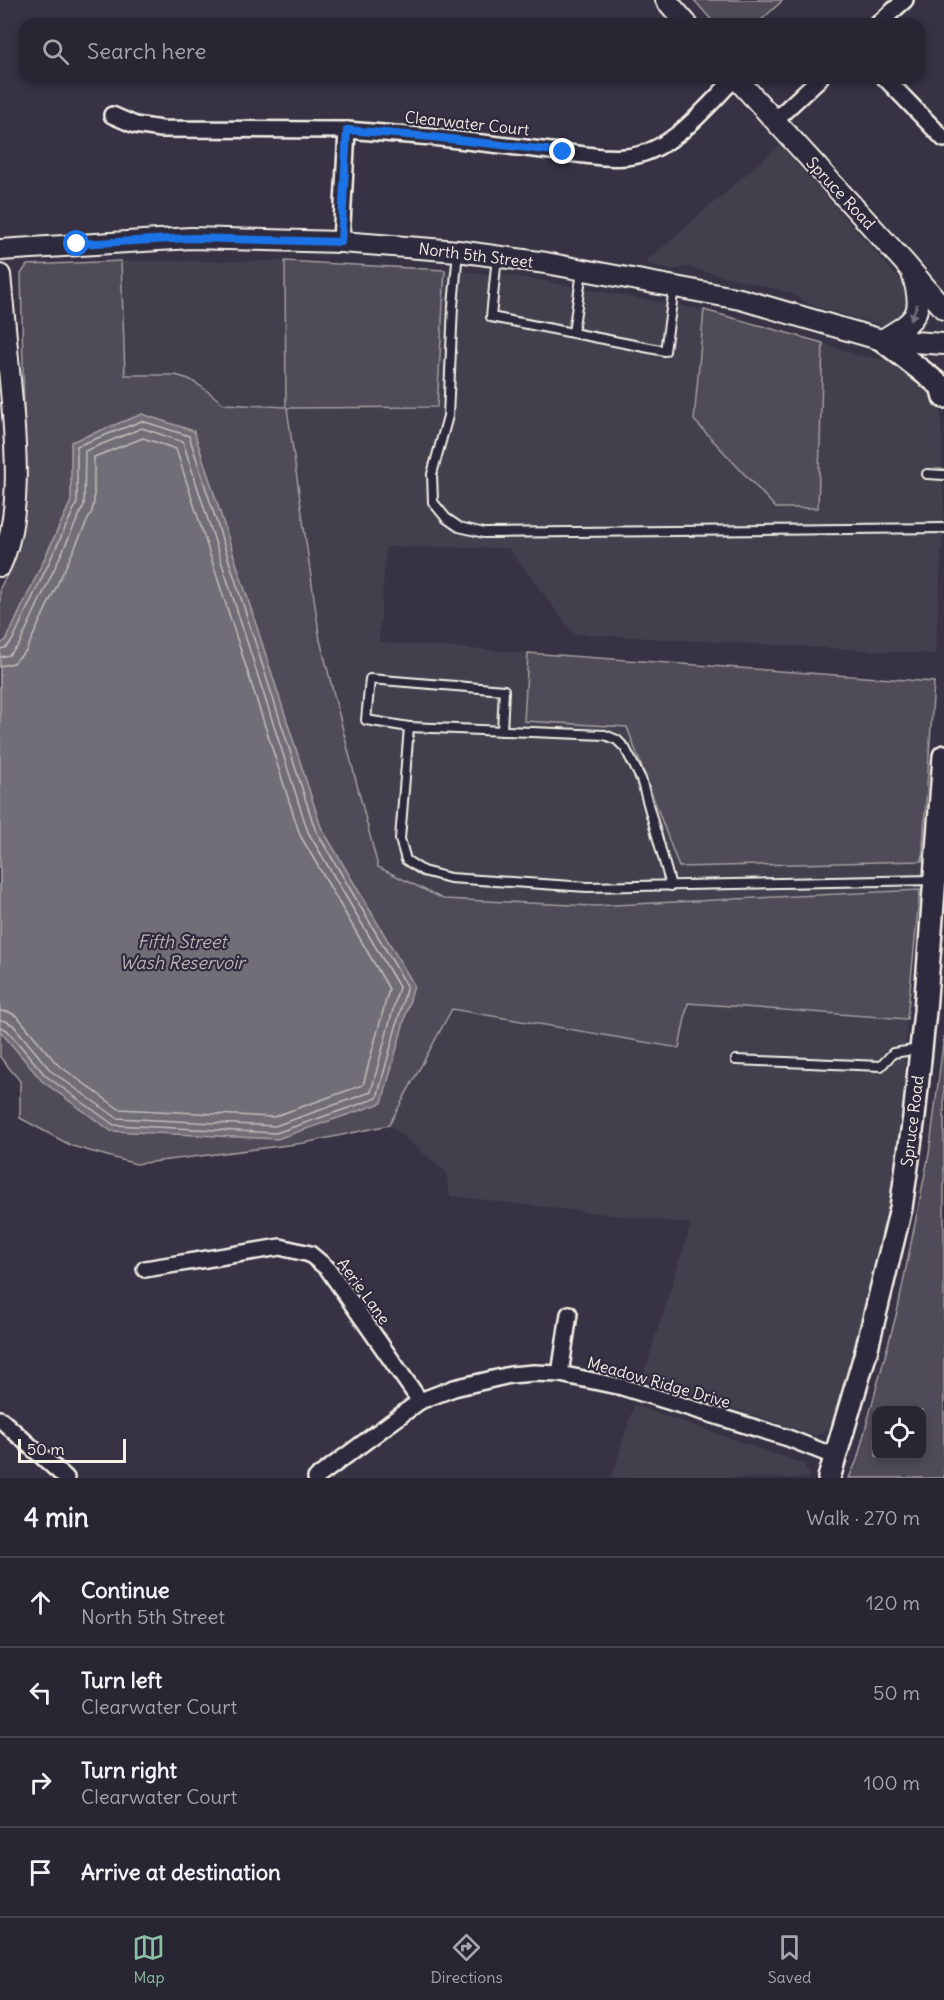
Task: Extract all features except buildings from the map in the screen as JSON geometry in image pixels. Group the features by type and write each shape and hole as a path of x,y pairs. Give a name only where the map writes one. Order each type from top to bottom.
{"main road":[{"path":"882,340 941,386 944,397"},
{"name":"Spruce Road","path":"829,1478 866,1352 901,1208 921,1049 944,756"}],"street":[{"path":"666,0 682,18"},
{"path":"885,18 905,0"},
{"name":"Clearwater Court","path":"112,115 135,125 161,129 347,130 432,137 602,157 627,157 646,152 667,142 729,84"},
{"name":"Spruce Road","path":"740,84 944,309"},
{"path":"774,121 814,84"},
{"path":"891,84 944,139"},
{"path":"341,242 347,130"},
{"name":"North 5th Street","path":"0,250 191,238 341,242 458,251 497,255 740,299 882,340 944,344"},
{"path":"882,340 909,324 918,308 918,293 911,270"},
{"path":"0,275 15,440 15,465 13,518 9,541 0,566"},
{"name":"Aerie Lane","path":"145,1269 280,1247 309,1254 328,1269 420,1401"},
{"path":"560,1374 569,1314"},
{"name":"Meadow Ridge Drive","path":"316,1478 420,1401 454,1388 534,1372 560,1374 622,1387 788,1438 836,1457"},
{"path":"0,1419 66,1478"}],"lane":[{"path":"458,251 448,416 432,474 433,502 446,518 459,527 484,533 944,528"},
{"path":"497,255 491,316 665,351 674,287"},
{"path":"573,333 583,270"},
{"path":"927,474 944,475"},
{"path":"502,731 504,690 370,679 366,720 409,727 502,731 605,735 617,740 626,748 641,779 672,886"},
{"path":"409,727 399,839 406,860 423,872 450,878 587,887 935,880"},
{"path":"736,1060 881,1066 893,1053 921,1049"}],"shaded area":[{"path":"694,0 783,0 764,18 710,18"},
{"path":"780,145 911,292 913,306 888,327 814,306 790,293 688,267 672,270 644,263"},
{"path":"121,261 285,261 287,407 437,407 445,270 510,275 704,310 694,420 776,508 818,508 823,343 857,355 901,363 917,373 937,398 941,414 944,518 935,654 574,634 508,548 386,547 379,642 528,653 524,721 627,726 680,867 922,861 920,890 594,906 443,899 378,867 320,640 287,408 224,404 189,379 175,375 125,375"},
{"path":"121,261 125,375 175,375 189,379 224,404 286,407 285,261 445,270 437,407 287,408 320,640 378,867 443,899 594,906 920,890 907,1019 688,1003 679,1048 452,1009 389,1125 304,1143 136,1164 72,1146 20,1118 20,1081 0,1057 0,588 14,562 22,522 25,460 21,274 27,265"},
{"path":"704,310 823,343 818,508 776,508 694,420"},
{"path":"528,653 934,682 922,861 679,867 627,727 524,721"},
{"path":"688,1003 907,1019 900,1143 883,1245 833,1426 817,1436 642,1379 691,1224 450,1196 446,1172 389,1125 452,1009 679,1048"},
{"path":"944,1036 944,1478 849,1478 857,1460 898,1308 929,1154"},
{"path":"634,1405 804,1464 808,1478 611,1478"}],"water":[{"name":"Fifth Street Wash Reservoir","path":"142,414 194,431 321,827 414,985 382,1103 277,1139 111,1131 42,1081 0,1031 0,645 7,639 71,501 71,442"}],"route":[{"path":"77,244 191,238 341,242 347,130 563,152"}]}
